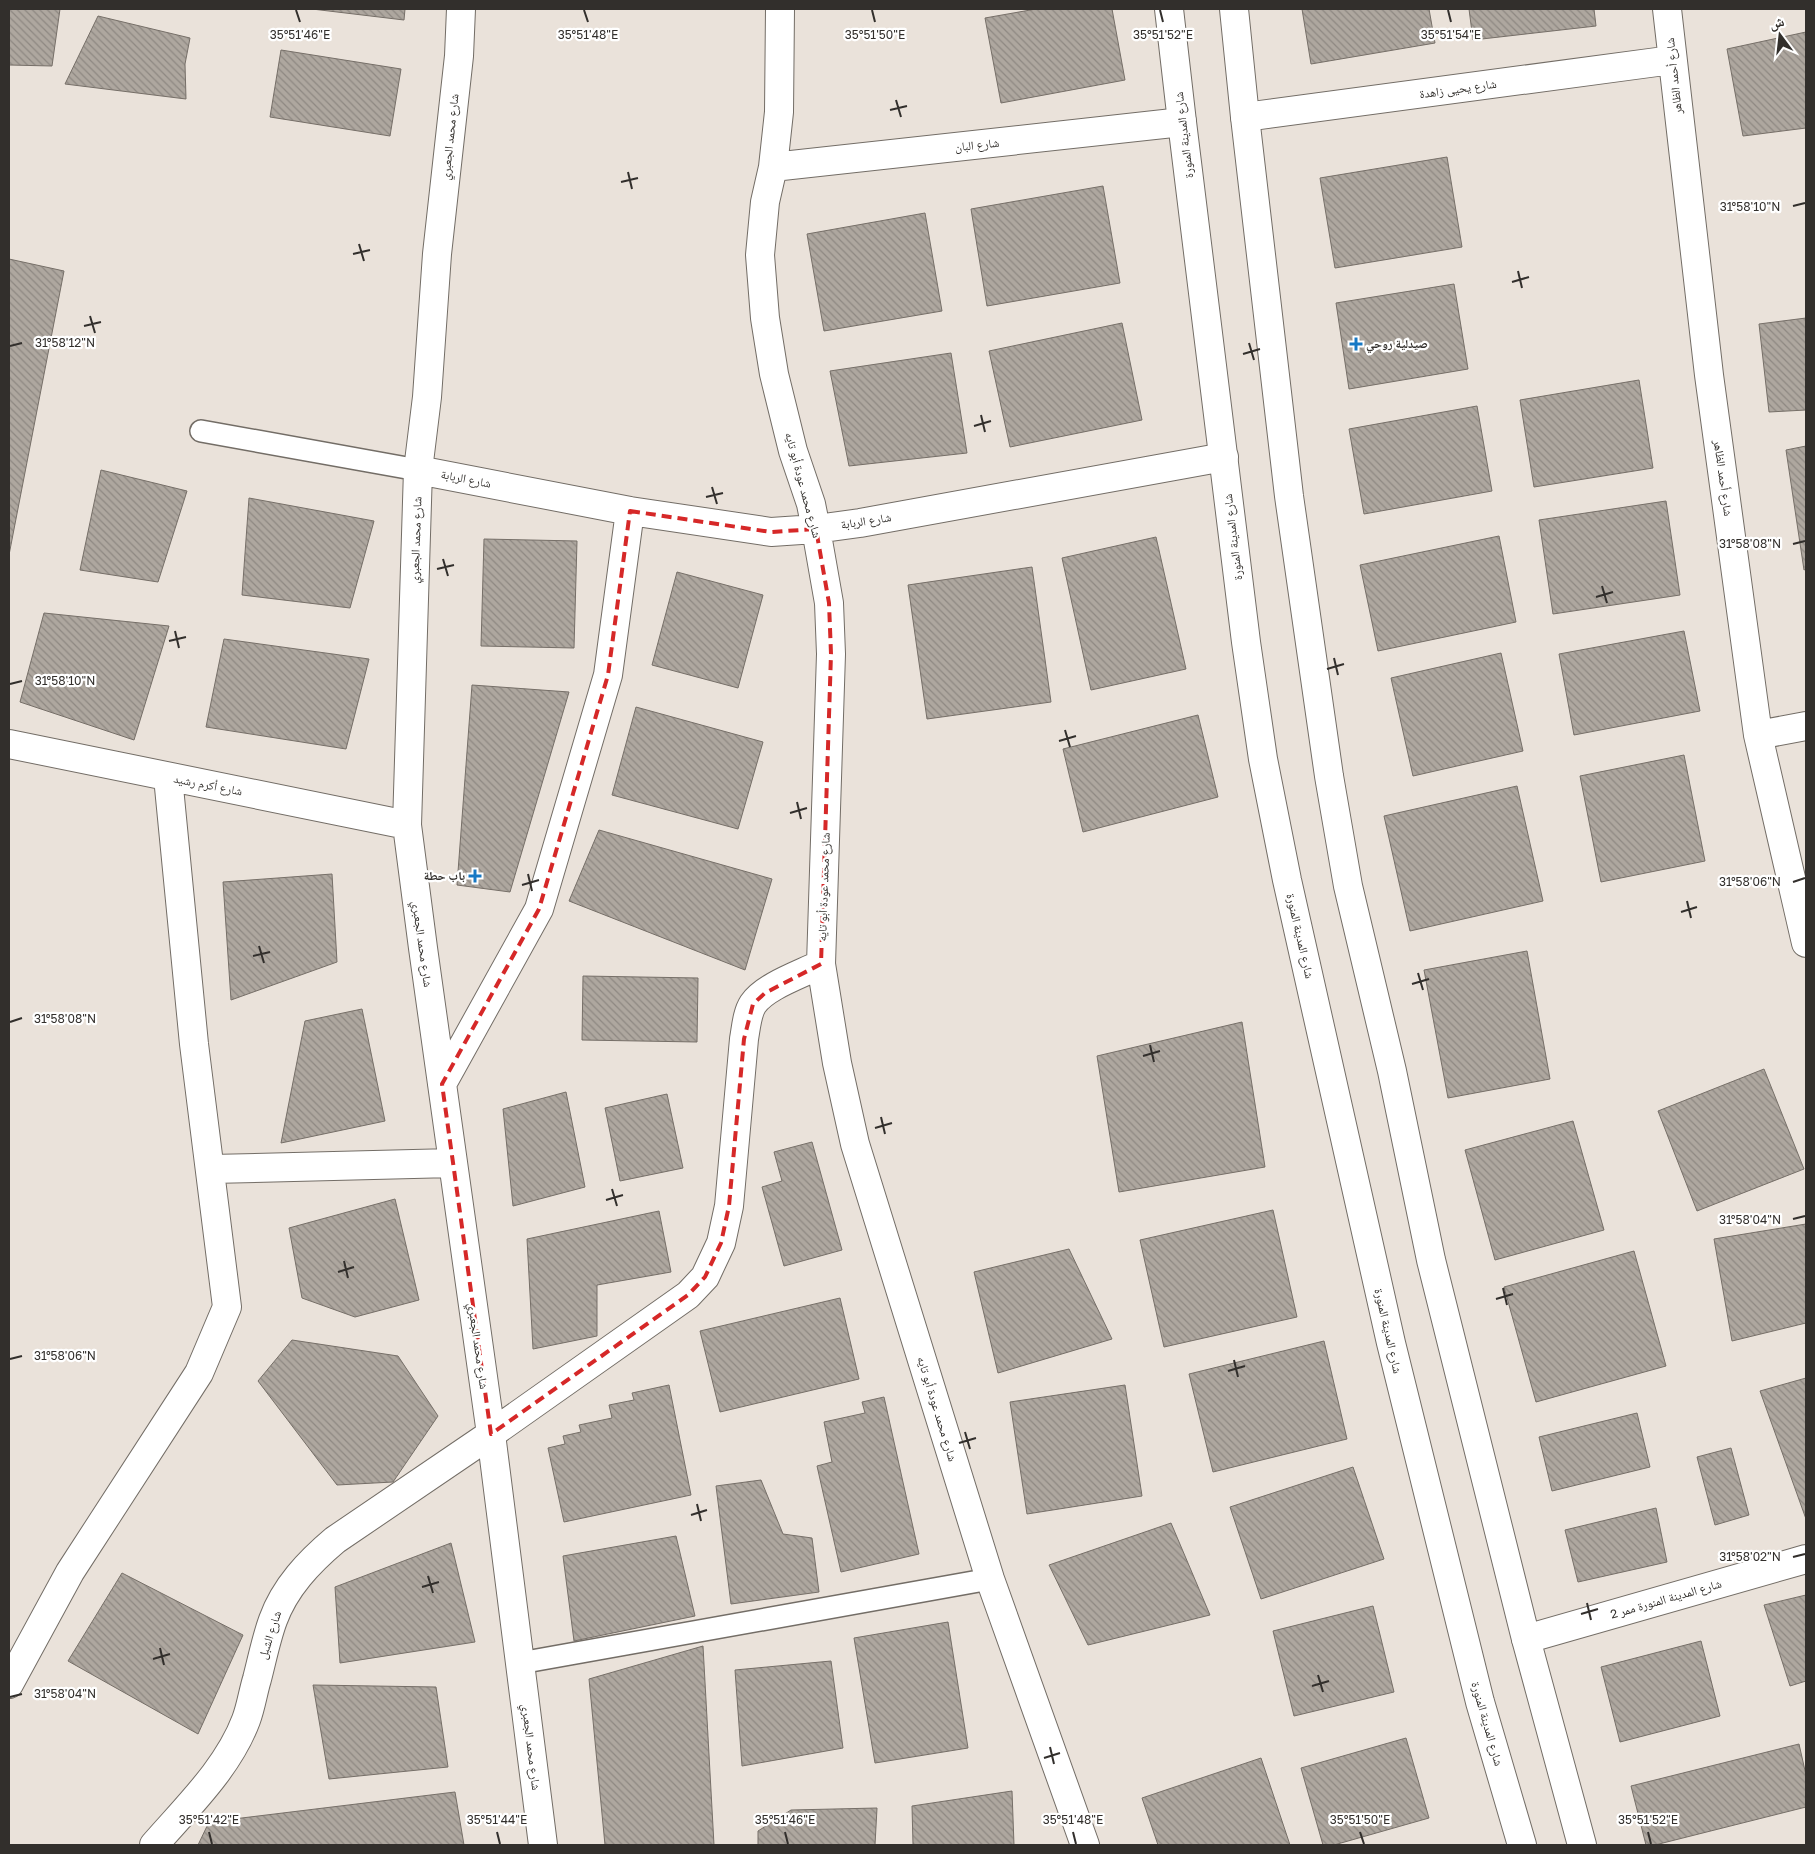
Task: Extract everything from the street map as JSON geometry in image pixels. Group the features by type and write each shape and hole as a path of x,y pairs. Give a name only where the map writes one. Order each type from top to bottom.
{"street":[{"name":"شارع محمد الجعبري","path":"461,9 459,56 436,254 427,397 418,470 407,825 491,1434 543,1845"},
{"name":"شارع محمد عودة أبو تايه","path":"780,9 779,112 773,167 765,202 760,255 765,318 774,374 793,451 811,504 830,603 831,654 821,964 837,1063 855,1144 990,1579 1085,1845"},
{"name":"شارع المدينة المنورة","path":"1169,9 1246,642 1261,749 1287,880 1368,1246 1415,1445 1480,1702 1522,1845"},
{"path":"1234,9 1290,496 1329,776 1348,886 1392,1071 1431,1260 1526,1640 1582,1845"},
{"name":"شارع أحمد الظاهر","path":"1667,9 1709,375 1758,736 1806,943"},
{"name":"شارع يحيى زاهدة","path":"1245,117 1672,60"},
{"name":"شارع البان","path":"773,167 1182,122"},
{"name":"شارع الربابة","path":"418,470 630,511 771,532 816,529 860,523 1224,457"},
{"path":"442,1084 538,909 608,676 630,511"},
{"path":"1758,736 1806,726"},
{"name":"شارع أكرم رشيد","path":"9,744 407,825"},
{"path":"9,1684 70,1572 200,1373 227,1307 194,1044 168,777"},
{"path":"491,1434 688,1295 705,1276 721,1242 729,1206 744,1039 753,1004 764,993 821,964"},
{"path":"211,1169 452,1162"},
{"name":"شارع الشبل","path":"154,1845 206,1785 231,1751 247,1719 273,1620 296,1579 317,1555 336,1540 491,1434"},
{"name":"شارع المدينة المنورة ممر 2","path":"1526,1640 1806,1559"}],"lane":[{"path":"201,431 418,470"},
{"path":"520,1663 990,1579"}],"highlighted area":[{"path":"630,511 771,532 816,529 829,603 831,654 821,964 765,993 753,1004 744,1039 729,1206 721,1243 705,1277 688,1295 491,1434 442,1084 539,909 608,675"}],"building":[{"path":"9,9 60,9 52,66 9,65"},
{"path":"312,9 405,9 404,20"},
{"path":"1036,9 1112,9 1125,80 1001,103 985,18"},
{"path":"1302,9 1429,9 1435,43 1311,64"},
{"path":"1469,9 1594,9 1596,26 1473,40"},
{"path":"98,16 190,38 185,64 186,99 65,84"},
{"path":"1806,32 1806,128 1743,136 1727,49"},
{"path":"281,50 401,69 390,136 270,117"},
{"path":"1447,157 1462,247 1335,268 1320,178"},
{"path":"1103,186 1120,283 987,306 971,209"},
{"path":"925,213 942,311 824,331 807,234"},
{"path":"9,259 64,271 9,555"},
{"path":"1454,284 1468,369 1349,389 1336,303"},
{"path":"1806,318 1806,410 1769,412 1759,324"},
{"path":"1122,323 1142,420 1010,447 989,351"},
{"path":"951,353 967,453 849,466 830,371"},
{"path":"1639,380 1653,468 1534,487 1520,400"},
{"path":"1477,406 1492,491 1364,514 1349,429"},
{"path":"1806,446 1806,569 1804,570 1786,450"},
{"path":"101,470 187,491 158,582 80,570"},
{"path":"249,498 374,521 350,608 242,595"},
{"path":"1666,501 1680,595 1553,614 1539,520"},
{"path":"1499,536 1516,622 1378,651 1360,565"},
{"path":"1156,537 1186,669 1091,690 1062,558"},
{"path":"484,539 577,541 574,648 481,646"},
{"path":"1032,567 1051,702 927,719 908,585"},
{"path":"677,572 763,595 738,688 652,665"},
{"path":"44,613 169,626 134,740 20,702"},
{"path":"1684,631 1700,711 1574,735 1559,654"},
{"path":"224,639 369,659 346,749 206,727"},
{"path":"1501,653 1523,751 1413,776 1391,678"},
{"path":"472,685 569,692 510,892 457,885"},
{"path":"636,707 763,742 738,829 612,795"},
{"path":"1198,715 1218,797 1083,832 1063,749"},
{"path":"1684,755 1705,861 1601,882 1580,776"},
{"path":"1517,786 1543,901 1410,931 1384,816"},
{"path":"599,830 772,879 745,970 569,901"},
{"path":"332,874 337,962 231,1000 223,882"},
{"path":"1527,951 1550,1079 1448,1098 1424,970"},
{"path":"583,976 698,978 697,1042 582,1040"},
{"path":"362,1009 385,1121 281,1143 305,1021"},
{"path":"1242,1022 1265,1167 1119,1192 1097,1056"},
{"path":"1764,1069 1804,1169 1697,1211 1658,1111"},
{"path":"566,1092 585,1187 513,1206 503,1109"},
{"path":"667,1094 683,1168 620,1181 605,1108"},
{"path":"1573,1121 1604,1230 1495,1260 1465,1150"},
{"path":"812,1142 842,1250 784,1266 762,1187 782,1181 774,1152"},
{"path":"395,1199 419,1300 355,1317 302,1298 289,1228"},
{"path":"1273,1210 1297,1317 1164,1347 1140,1240"},
{"path":"659,1211 671,1272 597,1285 597,1336 533,1349 527,1239"},
{"path":"1806,1224 1806,1323 1732,1341 1714,1239"},
{"path":"1069,1249 1112,1339 998,1373 974,1272"},
{"path":"1634,1251 1666,1366 1536,1402 1504,1287"},
{"path":"840,1298 859,1379 720,1412 700,1331"},
{"path":"292,1340 398,1356 438,1416 393,1482 337,1485 258,1381"},
{"path":"1324,1341 1347,1439 1213,1472 1189,1374"},
{"path":"1806,1378 1806,1519 1760,1391"},
{"path":"669,1385 691,1495 564,1522 548,1448 565,1444 563,1436 581,1432 579,1425 612,1418 609,1405 634,1400 632,1393"},
{"path":"1125,1385 1142,1496 1027,1514 1010,1402"},
{"path":"884,1397 919,1554 841,1572 817,1466 832,1462 824,1422 865,1413 862,1402"},
{"path":"1637,1413 1650,1467 1552,1491 1539,1437"},
{"path":"1731,1448 1749,1515 1715,1525 1697,1457"},
{"path":"1353,1467 1384,1559 1261,1599 1230,1507"},
{"path":"761,1480 783,1534 812,1538 819,1592 731,1604 716,1486"},
{"path":"1656,1508 1667,1562 1578,1582 1565,1530"},
{"path":"1171,1523 1210,1615 1088,1645 1049,1565"},
{"path":"676,1536 695,1616 574,1641 563,1556"},
{"path":"451,1543 475,1642 340,1663 335,1587"},
{"path":"122,1573 243,1635 198,1734 68,1661"},
{"path":"1806,1595 1806,1681 1790,1686 1764,1605"},
{"path":"1373,1606 1394,1692 1294,1716 1273,1631"},
{"path":"948,1622 968,1748 875,1763 854,1638"},
{"path":"1701,1641 1720,1716 1620,1742 1601,1667"},
{"path":"703,1646 714,1845 605,1845 589,1679"},
{"path":"831,1661 843,1748 742,1766 735,1670"},
{"path":"313,1685 436,1687 448,1767 329,1779"},
{"path":"1406,1738 1429,1818 1334,1845 1323,1845 1301,1768"},
{"path":"1799,1744 1806,1775 1806,1807 1655,1845 1646,1845 1631,1786"},
{"path":"1261,1758 1290,1845 1158,1845 1142,1798"},
{"path":"1012,1791 1014,1845 913,1845 912,1806"},
{"path":"455,1792 464,1845 198,1845 209,1822"},
{"path":"877,1808 875,1845 758,1845 758,1831 791,1810"}],"place":[{"name":"صيدلية روحي","path":"1356,344"},
{"name":"باب حطة","path":"475,876"}]}
